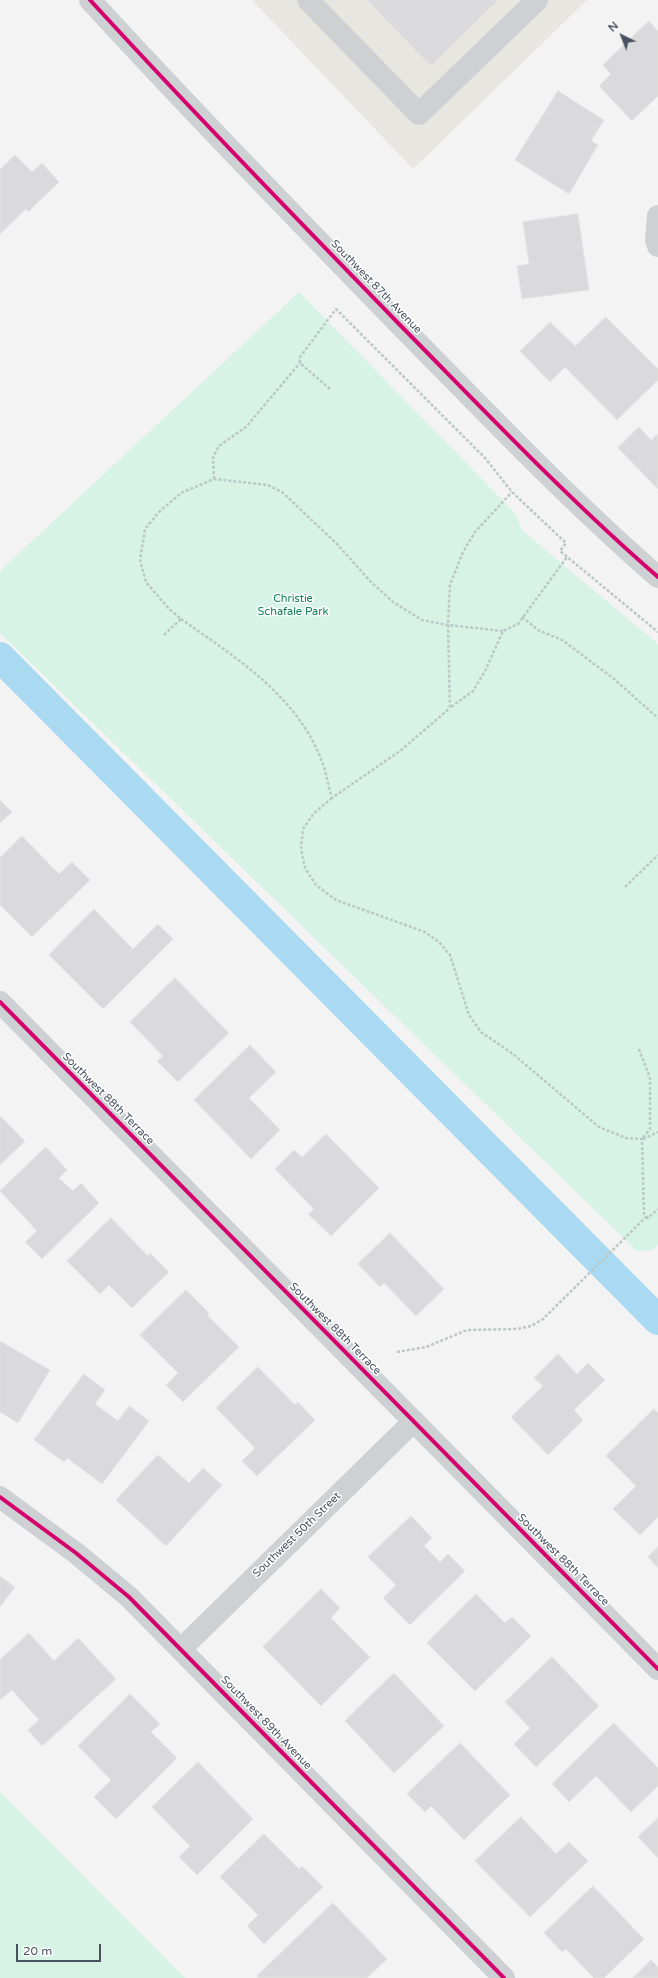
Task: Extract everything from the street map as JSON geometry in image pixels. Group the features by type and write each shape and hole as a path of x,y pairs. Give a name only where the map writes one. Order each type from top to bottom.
{"street":[{"name":"Southwest 87th Avenue","path":"90,0 178,97 498,425 620,544 658,577"},
{"path":"313,1 419,114 537,0"},
{"path":"657,218 656,240 658,246"},
{"name":"Southwest 88th Terrace","path":"0,1002 658,1669"},
{"name":"Southwest 50th Street","path":"181,1649 414,1421"},
{"name":"Southwest 89th Avenue","path":"0,1497 70,1549 129,1597 504,1978"}],"path":[{"path":"214,479 213,457 219,446 246,427 300,363 300,357 336,309 485,458 512,492 566,543 560,551 658,632"},
{"path":"300,363 330,389"},
{"path":"332,798 321,760 295,715 271,687 249,667 169,609 146,582 140,560 144,530 159,512 181,493 214,479 268,485 282,492 337,544 371,582 393,602 422,620 448,625 503,631 518,624 567,557"},
{"path":"450,708 448,625 450,585 463,552 475,532 512,492"},
{"path":"522,617 538,630 562,640 614,679 658,718"},
{"path":"164,636 181,619"},
{"path":"503,631 485,671 472,691 400,751 332,798 314,813 303,829 301,848 305,868 316,885 336,900 425,932 439,942 450,955 469,1014 481,1032 513,1054 599,1127 626,1138 642,1139 658,1132"},
{"path":"625,887 658,855"},
{"path":"639,1048 650,1078 650,1129 642,1139 644,1214 646,1217"},
{"path":"397,1352 426,1347 467,1330 517,1329 531,1326 543,1319 646,1217 648,1218 658,1209"}],"shaded area":[{"path":"252,0 587,0 413,169"}],"green space":[{"name":"Christie Schafale Park","path":"299,292 513,511 524,532 658,644 658,1245 652,1250 637,1251 0,633 0,571"},
{"path":"0,1792 185,1978 0,1978"}],"building":[{"path":"367,0 498,0 431,66"},
{"path":"649,21 658,31 658,96 632,121 599,86 611,74 603,65"},
{"path":"558,91 604,120 591,141 598,145 569,194 515,160"},
{"path":"15,155 32,172 42,163 59,182 28,212 26,209 0,234 0,170"},
{"path":"578,214 589,290 522,299 517,266 529,264 523,222"},
{"path":"606,317 658,369 658,380 617,420 565,367 550,382 520,351 550,322 575,346"},
{"path":"639,427 651,440 658,434 658,489 618,448"},
{"path":"0,800 12,812 0,823"},
{"path":"22,836 59,874 72,862 90,880 32,937 0,905 0,858"},
{"path":"94,909 133,949 158,924 173,939 103,1009 49,955"},
{"path":"175,978 229,1033 178,1082 157,1061 163,1056 130,1022"},
{"path":"250,1045 276,1072 249,1098 280,1130 251,1159 194,1100"},
{"path":"0,1116 25,1141 0,1165"},
{"path":"326,1134 379,1188 331,1236 308,1214 314,1209 275,1169 294,1150 302,1157"},
{"path":"46,1147 67,1170 59,1178 73,1191 81,1183 99,1203 42,1259 25,1242 37,1231 0,1191"},
{"path":"111,1218 148,1256 150,1253 169,1272 132,1308 109,1285 100,1294 67,1261"},
{"path":"390,1233 444,1289 416,1316 384,1283 380,1287 358,1264"},
{"path":"186,1290 209,1313 207,1315 239,1347 183,1402 166,1385 178,1373 140,1335"},
{"path":"0,1341 50,1370 18,1423 0,1412"},
{"path":"558,1354 577,1374 588,1363 605,1380 574,1410 583,1420 548,1455 511,1417 543,1386 534,1378"},
{"path":"258,1367 295,1405 298,1402 315,1420 257,1476 242,1461 255,1448 216,1408"},
{"path":"84,1374 105,1390 95,1404 118,1421 129,1406 149,1421 102,1484 67,1458 64,1462 34,1440"},
{"path":"654,1409 658,1413 658,1517 640,1535 613,1509 636,1486 606,1456"},
{"path":"158,1455 189,1483 203,1468 222,1485 166,1546 116,1500"},
{"path":"411,1516 432,1538 424,1546 440,1562 448,1554 465,1571 410,1625 383,1598 396,1585 368,1557"},
{"path":"658,1547 658,1568 648,1557"},
{"path":"0,1576 15,1587 0,1607"},
{"path":"321,1589 340,1608 331,1618 370,1657 321,1706 263,1647"},
{"path":"476,1594 505,1623 512,1617 531,1636 475,1691 427,1643"},
{"path":"29,1633 54,1661 78,1638 116,1679 42,1746 28,1730 39,1720 12,1690 0,1700 0,1660"},
{"path":"552,1657 599,1706 536,1767 514,1744 530,1728 505,1702"},
{"path":"394,1673 444,1726 394,1773 345,1721"},
{"path":"130,1694 160,1724 151,1732 177,1758 116,1819 94,1797 111,1780 78,1746"},
{"path":"614,1723 658,1768 658,1786 631,1812 596,1776 569,1802 552,1784"},
{"path":"460,1743 510,1795 464,1840 431,1806 425,1812 407,1794"},
{"path":"198,1762 253,1819 197,1875 179,1857 190,1846 152,1807"},
{"path":"521,1817 556,1854 569,1842 588,1861 530,1917 475,1861"},
{"path":"658,1818 658,1858 638,1837"},
{"path":"264,1834 299,1869 302,1866 323,1887 264,1944 247,1926 258,1915 220,1877"},
{"path":"593,1886 644,1939 604,1978 594,1978 566,1949 562,1952 544,1933"},
{"path":"333,1903 387,1959 367,1978 258,1978 257,1976"},
{"path":"651,1960 658,1967 658,1978 633,1978"}],"waterway":[{"path":"0,657 658,1320"}],"cycle path":[{"path":"90,0 243,163 494,421 558,485 658,577"},
{"path":"0,1002 658,1669"},
{"path":"0,1497 76,1553 129,1597 504,1978"}]}
